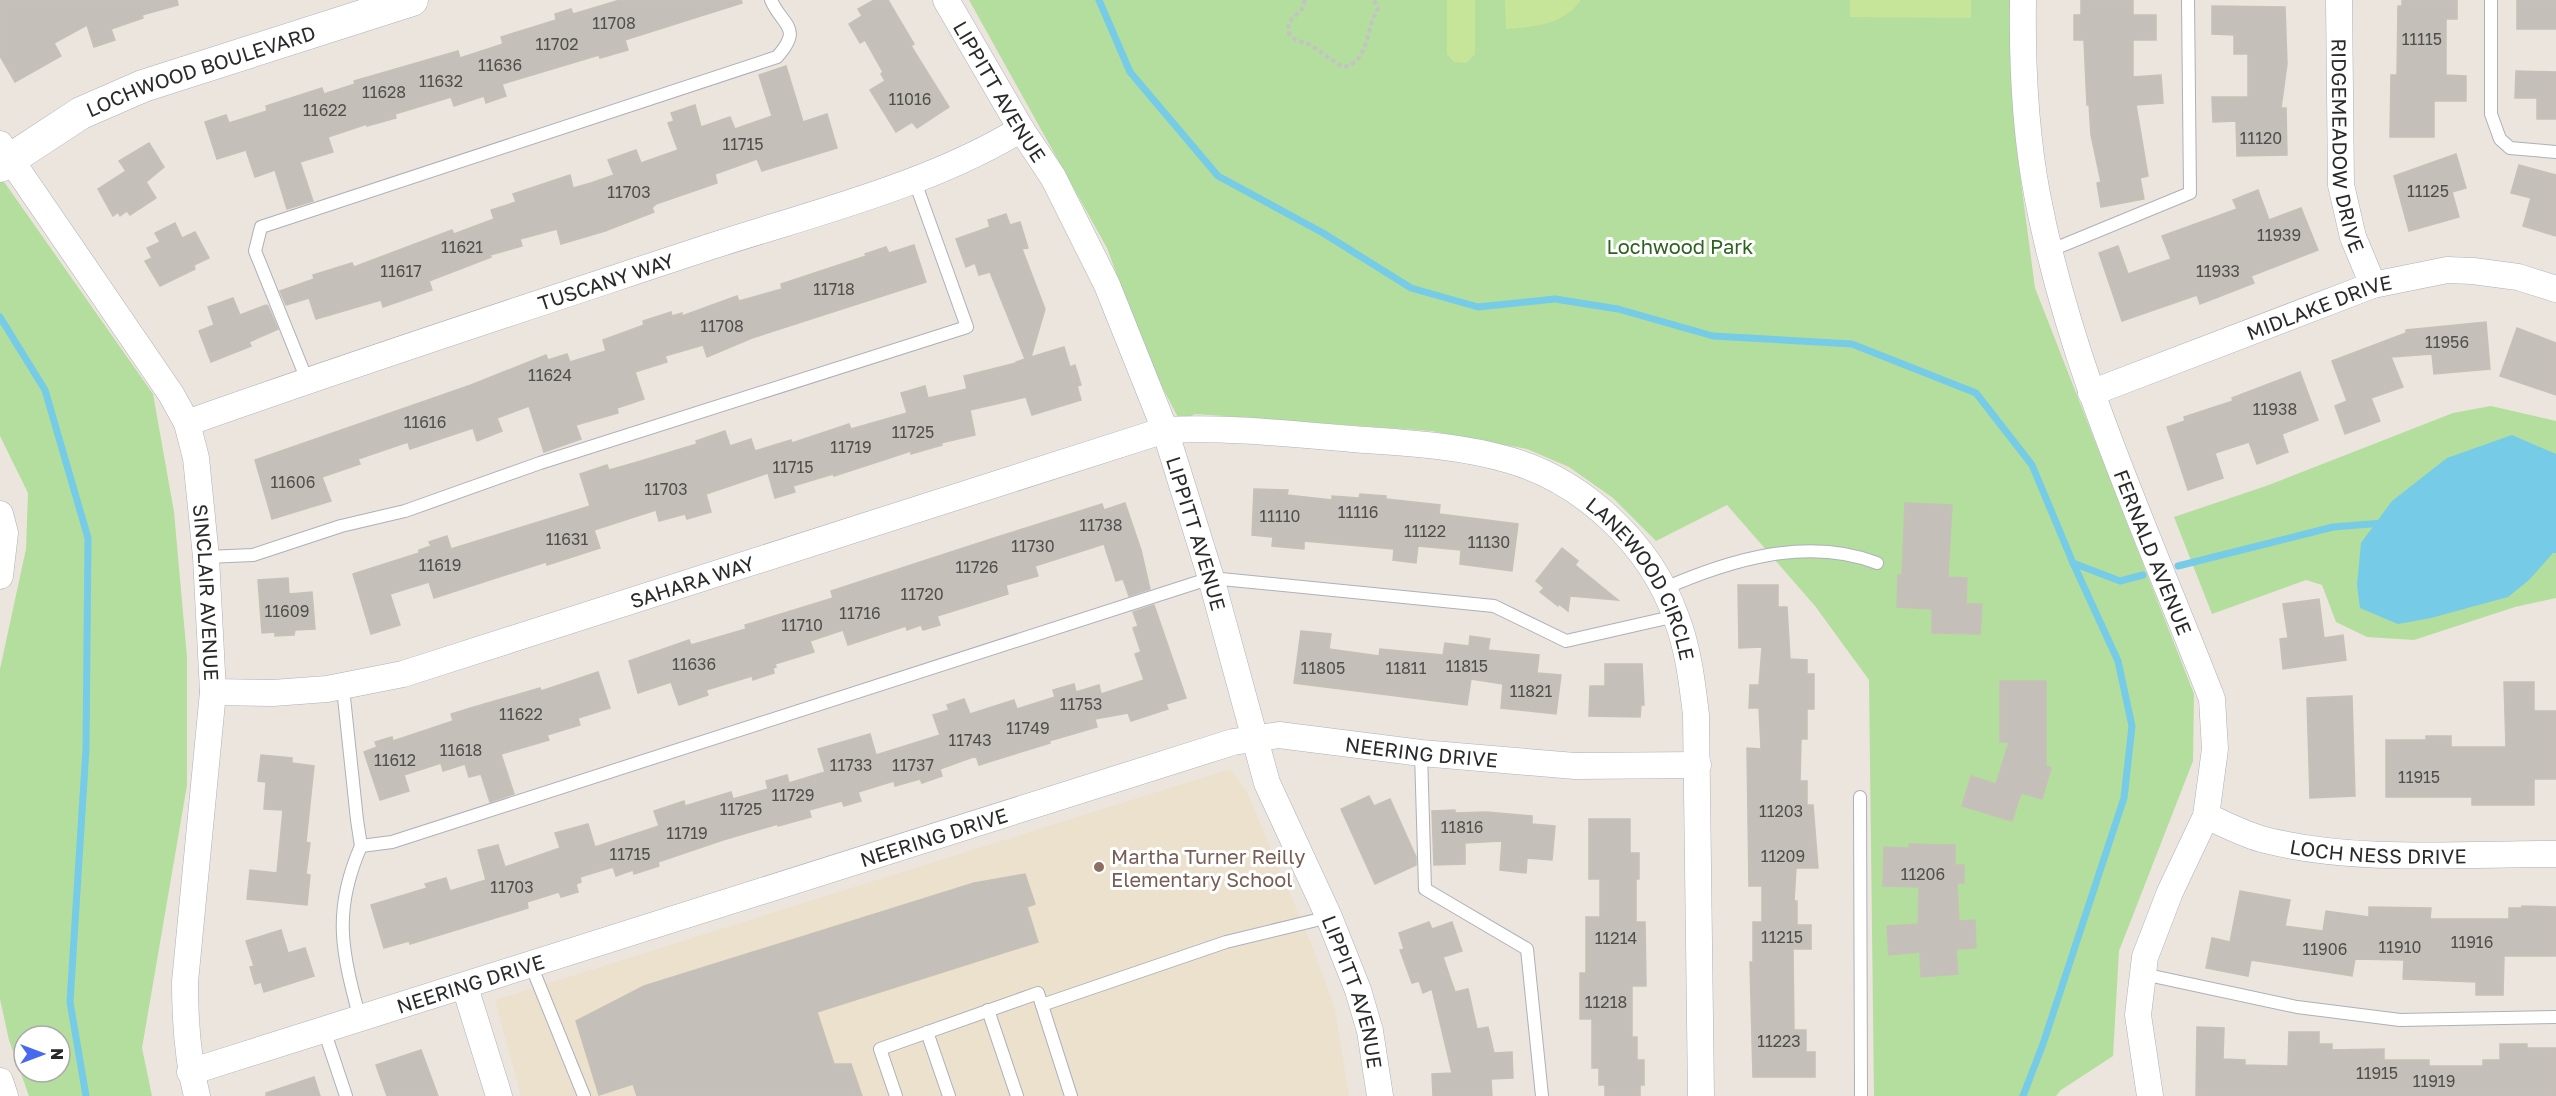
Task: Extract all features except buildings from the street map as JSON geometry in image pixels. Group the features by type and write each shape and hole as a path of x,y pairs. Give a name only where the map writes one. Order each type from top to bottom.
{"street":[{"name":"LOCHWOOD BOULEVARD","path":"3,156 81,113 142,86 412,0"},
{"name":"LIPPITT AVENUE","path":"946,0 1021,129 1053,177 1107,285 1165,430 1211,578 1267,783 1329,917 1358,990 1370,1031 1380,1096"},
{"name":"FERNALD AVENUE","path":"2023,0 2022,44 2026,118 2037,193 2049,251 2091,393 2211,699 2215,749 2206,816 2170,892 2145,957 2138,1015 2150,1096"},
{"name":"RIDGEMEADOW DRIVE","path":"2340,0 2341,185 2353,237 2373,285"},
{"name":"TUSCANY WAY","path":"187,423 307,380 914,179 991,148 1021,129"},
{"name":"SINCLAIR AVENUE","path":"3,156 171,394 187,423 196,458 206,558 213,692 185,982 185,1027 194,1084"},
{"name":"MIDLAKE DRIVE","path":"2091,393 2373,285 2446,270 2518,277 2556,289"},
{"name":"LANEWOOD CIRCLE","path":"1165,430 1200,428 1446,446 1510,460 1551,476 1604,513 1641,553 1676,616 1689,661 1696,715 1701,1096"},
{"name":"SAHARA WAY","path":"213,692 273,693 344,688 403,674 1165,430"},
{"path":"0,513 5,533 0,576"},
{"name":"NEERING DRIVE","path":"194,1084 324,1030 360,1018 465,987 1223,745 1255,738 1279,735 1421,753 1575,766 1698,765"},
{"name":"LOCH NESS DRIVE","path":"2206,816 2263,839 2308,849 2374,854 2556,854"},
{"path":"465,987 499,1096"},
{"path":"0,1081 5,1096"}],"lane":[{"path":"307,380 255,251 261,227 777,57 788,45 790,30 784,18 775,10 771,0"},
{"path":"2049,251 2190,194 2188,0"},
{"path":"2491,0 2491,114 2500,139 2510,148 2556,152"},
{"path":"206,558 254,555 340,526 405,511 540,463 967,327 914,179"},
{"path":"1663,589 1709,569 1795,551 1829,551 1861,556 1877,563"},
{"path":"361,846 392,842 1211,578 1494,606 1566,641 1676,616"},
{"path":"344,688 361,846 352,867 342,916 344,957 360,1018"},
{"path":"1421,753 1425,889 1527,949 1542,1096"},
{"path":"1860,797 1861,1096"},
{"path":"1042,1005 1226,942 1329,917"},
{"path":"531,965 584,1096"},
{"path":"2143,974 2297,1007 2400,1020 2556,1017"},
{"path":"896,1096 880,1048 1038,993 1071,1096"},
{"path":"988,1010 1017,1096"},
{"path":"324,1030 346,1096"},
{"path":"927,1032 949,1096"}],"path":[{"path":"1305,0 1302,9 1289,22 1290,35 1296,40 1311,45 1342,67 1356,60 1367,43 1370,24 1378,9 1374,0"}],"shaded area":[{"name":"Martha Turner Reilly Elementary School","path":"1230,769 1246,790 1311,943 1335,1009 1349,1096 521,1096 495,1000"}],"green space":[{"name":"Lochwood Park","path":"969,0 2011,0 2016,144 2035,288 2194,694 2193,761 2119,951 2113,1056 2061,1090 2056,1096 1874,1096 1869,680 1815,606 1727,505 1656,541 1613,498 1569,467 1527,449 1431,431 1195,414 1180,421 1150,364 1107,248"},
{"path":"1447,0 1475,0 1475,54 1466,63 1454,62 1447,54"},
{"path":"1505,0 1581,0 1566,15 1557,20 1537,26 1506,29"},
{"path":"1850,0 1971,0 1971,18 1850,17"},
{"path":"0,176 153,394 174,512 187,657 187,785 142,1048 152,1096 29,1096 25,1084 72,1084 72,1024 12,1024 12,1048 0,999 0,669 26,549 28,493 0,436"},
{"path":"2491,406 2556,421 2556,598 2515,607 2414,640 2367,637 2336,622 2322,585 2306,580 2212,614 2174,517 2269,485 2453,413"}],"water":[{"path":"2512,435 2556,454 2556,553 2553,553 2529,580 2508,597 2431,618 2398,624 2360,608 2357,585 2361,543 2392,501 2447,458"}],"waterway":[{"path":"1099,0 1130,72 1218,176 1323,233 1411,288 1478,307 1555,299 1618,309 1713,336 1852,344 1976,393 2032,465 2073,563 2118,661 2132,726 2124,798 2043,1044 2023,1096"},
{"path":"0,317 45,390 88,538 86,749 70,1002 86,1096"},
{"path":"2178,566 2333,527 2383,523"},
{"path":"2073,563 2120,581 2143,575"}],"place":[{"name":"Martha Turner Reilly Elementary School","path":"1099,867"}]}
